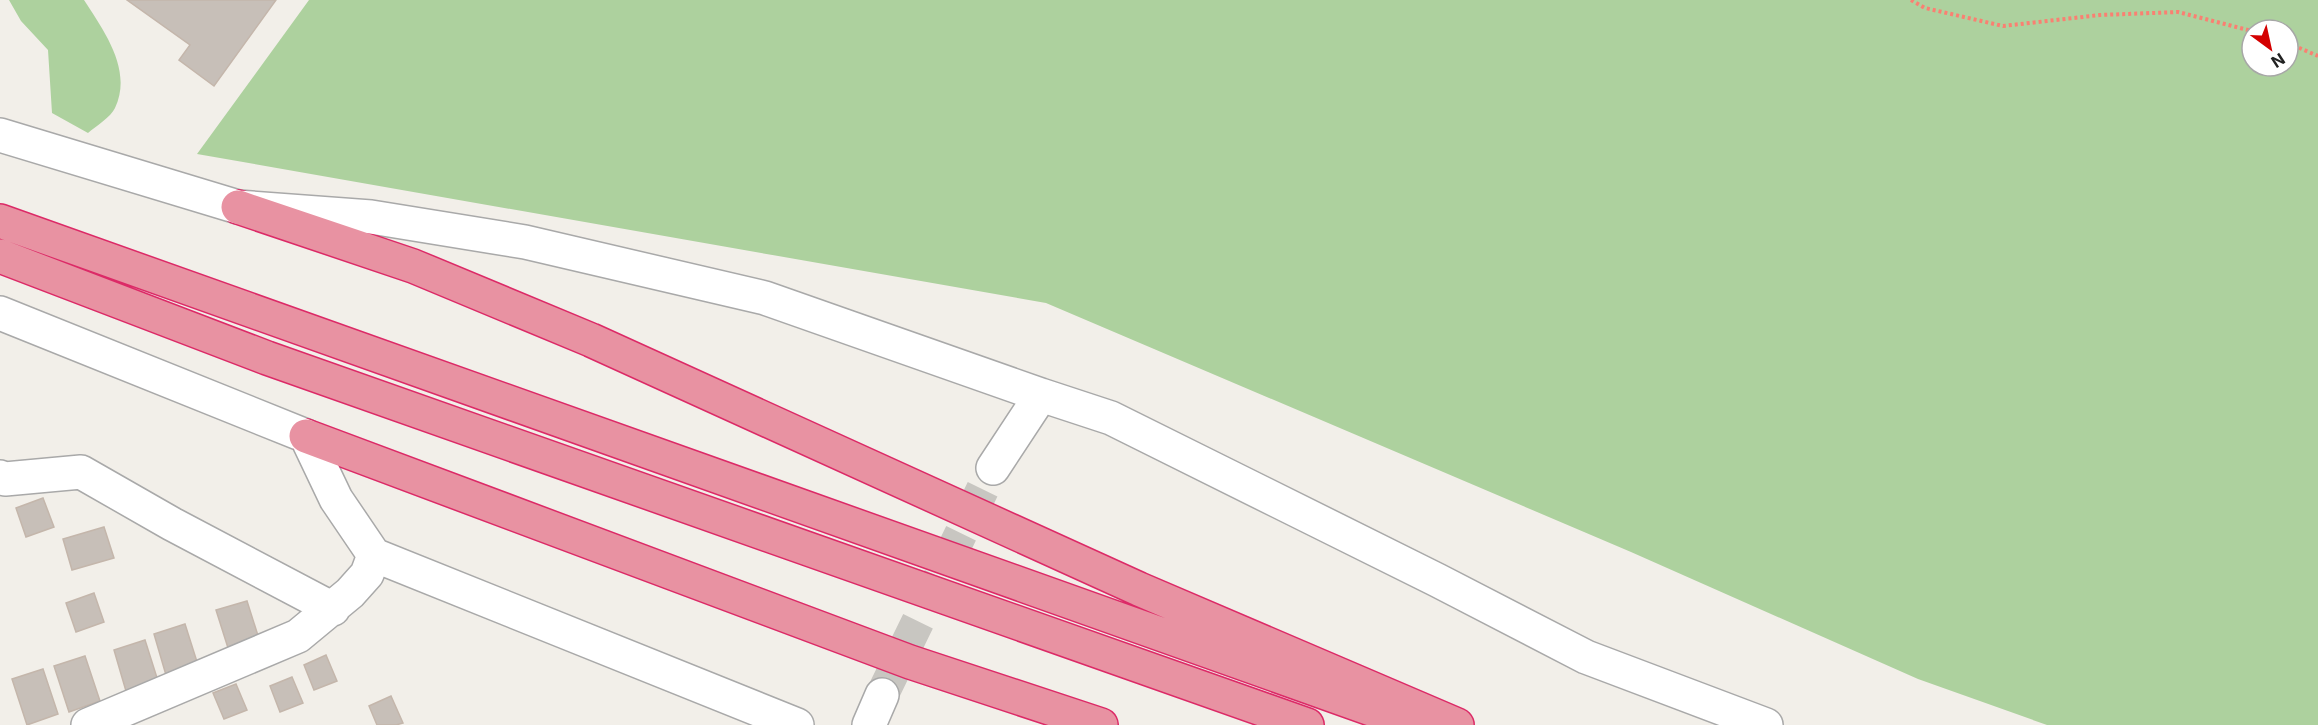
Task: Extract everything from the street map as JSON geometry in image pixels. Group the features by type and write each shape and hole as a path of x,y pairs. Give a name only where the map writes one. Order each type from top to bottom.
{"highway":[{"path":"238,207 413,266 591,340 1139,588 1457,725"},
{"path":"0,221 1416,725"},
{"path":"0,256 267,358 1307,725"},
{"path":"306,436 910,662 1101,725"}],"street":[{"path":"0,135 238,207 371,216 536,245 765,298 1111,418 1437,580 1586,657 1766,725"},
{"path":"0,314 306,436 370,564 798,725"},
{"path":"993,468 1041,395"},
{"path":"0,477 5,479 81,472 172,524 333,609"},
{"path":"88,725 298,636 333,609 370,564"},
{"path":"869,725 882,695"}],"path":[{"path":"1911,0 1925,8 2003,26 2100,15 2178,12 2240,28"},
{"path":"2300,48 2318,56"}],"green space":[{"path":"9,0 84,0 100,25 114,51 121,79 120,94 113,111 88,133 52,113 48,50 21,21"},
{"path":"309,0 2318,0 2318,725 2047,725 1918,679 1631,552 1046,303 197,154"}],"building":[{"path":"127,0 276,0 214,86 179,60 190,45"},
{"path":"43,498 54,527 26,537 16,508"},
{"path":"104,527 114,558 72,570 63,539"},
{"path":"94,593 104,622 76,632 66,603"},
{"path":"247,601 260,642 229,651 216,610"},
{"path":"185,624 198,665 166,675 154,634"},
{"path":"145,640 158,681 126,691 114,650"},
{"path":"326,655 337,681 314,690 304,665"},
{"path":"85,656 100,701 69,712 54,666"},
{"path":"43,669 58,714 27,725 12,679"},
{"path":"292,677 303,703 280,712 270,686"},
{"path":"236,684 247,710 224,719 213,693"},
{"path":"391,696 403,723 377,725 369,706"}],"tunnel":[{"path":"882,695 993,468"}]}
